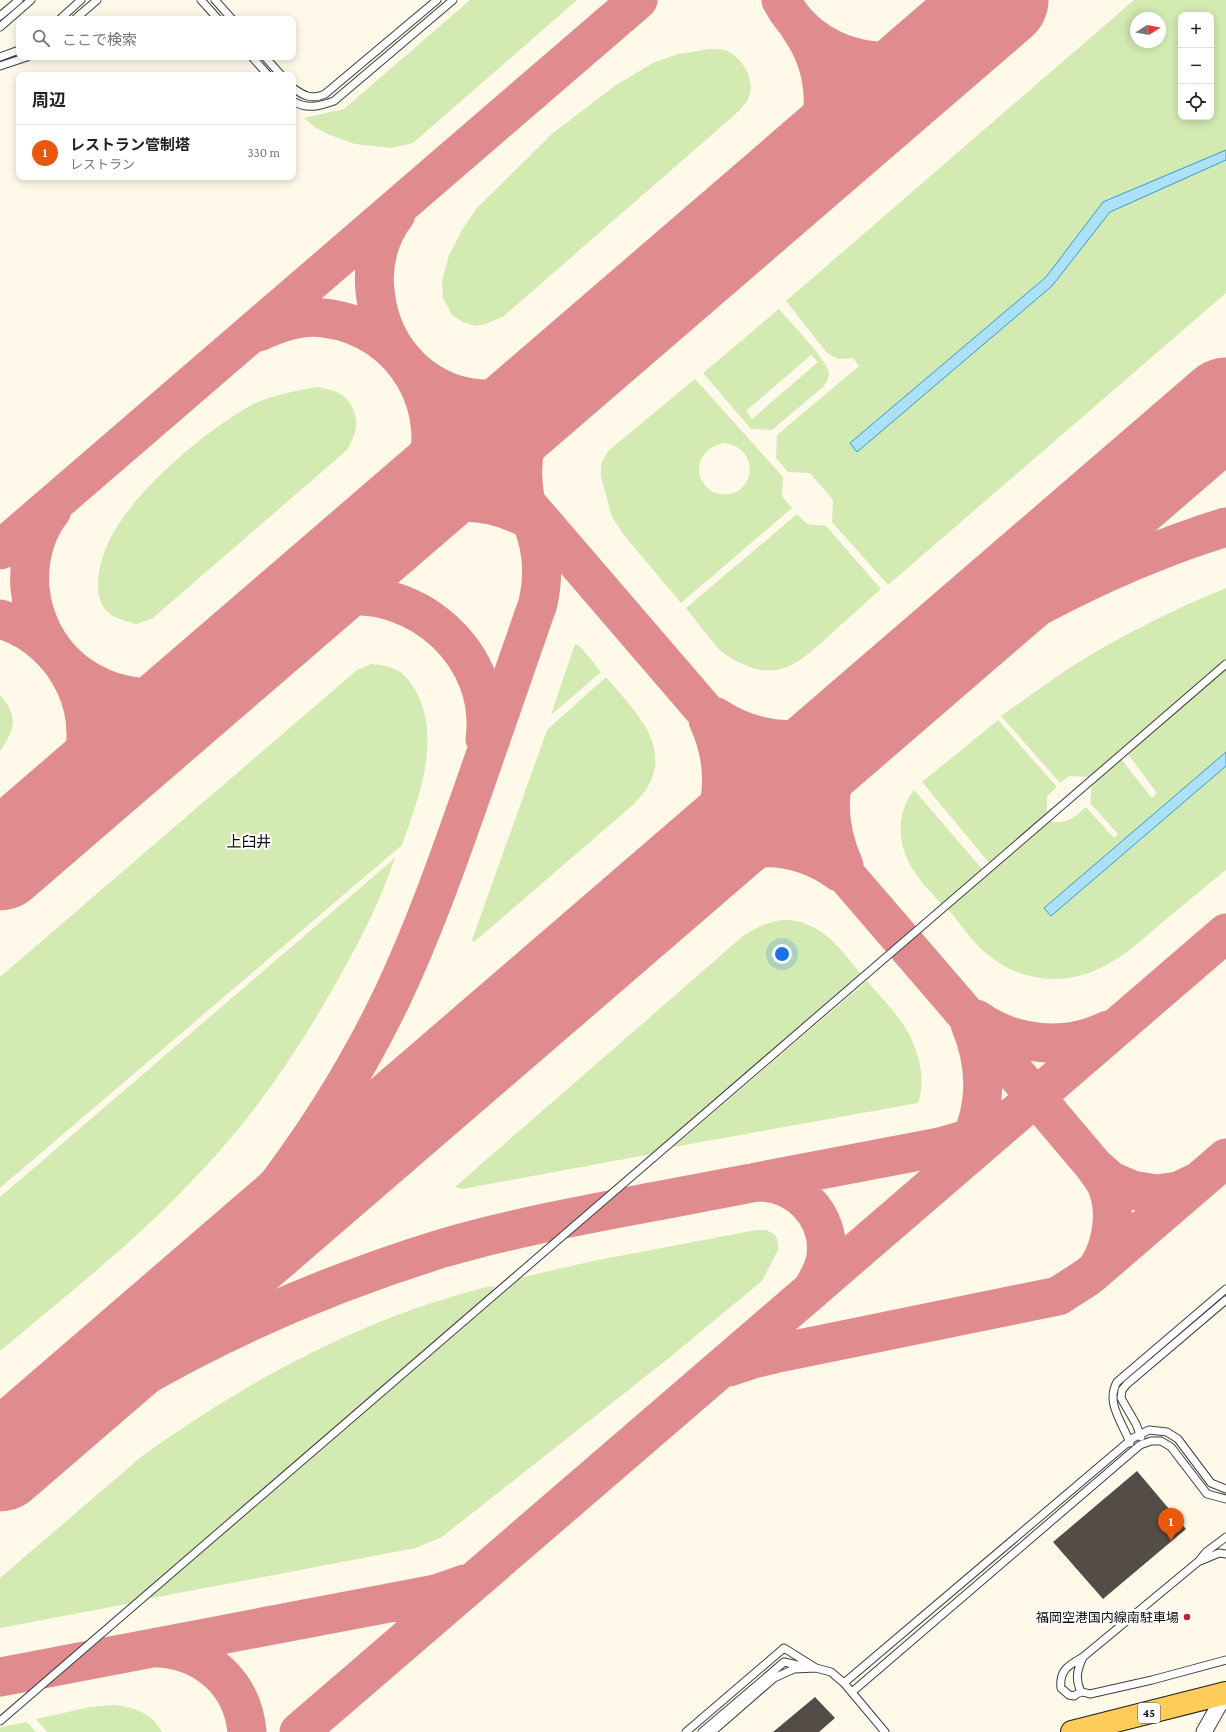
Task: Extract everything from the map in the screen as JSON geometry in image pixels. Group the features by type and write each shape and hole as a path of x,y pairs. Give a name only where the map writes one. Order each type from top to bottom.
{"main road":[{"name":"45","path":"1083,1731 1226,1693"}],"street":[{"path":"1204,1732 1212,1715 1226,1693"}],"lane":[{"path":"0,16 19,0"},
{"path":"0,27 31,0"},
{"path":"63,16 82,0"},
{"path":"78,16 97,0"},
{"path":"201,0 215,16"},
{"path":"215,0 229,16"},
{"path":"296,90 303,95 317,98 325,94 437,0"},
{"path":"296,103 302,106 312,107 334,101 453,0"},
{"path":"0,56 16,51"},
{"path":"0,66 18,60"},
{"path":"255,60 265,72"},
{"path":"268,60 278,72"},
{"path":"0,1721 1226,664"},
{"path":"1133,1451 1113,1403 1112,1395 1117,1382 1226,1289"},
{"path":"1144,1443 1121,1398 1122,1390 1226,1300"},
{"path":"844,1683 1129,1440 1140,1434 1149,1430 1167,1432 1178,1439 1211,1483 1226,1489"},
{"path":"852,1692 1144,1443 1151,1441 1161,1442 1171,1447 1207,1494 1226,1500"},
{"path":"1226,1537 1206,1552 1199,1561 1082,1657 1068,1666 1060,1679 1061,1688 1069,1695 1074,1696 1081,1692 1090,1694 1098,1693 1226,1660"},
{"path":"1199,1561 1219,1553 1226,1554"},
{"path":"686,1732 784,1648 815,1668"},
{"path":"1081,1692 1077,1684 1077,1676 1082,1657"},
{"path":"702,1732 784,1662 831,1672 844,1683 885,1732"},
{"path":"712,1732 774,1678 794,1669 815,1668"}],"green space":[{"path":"470,0 577,0 413,143 391,148 355,144 316,128 304,118 344,109"},
{"path":"1134,0 1226,0 1226,293 888,585 832,522 833,500 810,473 788,472 776,458 777,435 859,366 853,358 838,359 827,353 786,301"},
{"path":"709,49 725,50 732,53 743,64 747,71 750,78 750,94 739,111 504,316 486,324 475,326 463,322 452,315 443,298 442,281 449,255 462,230 476,209 553,133 616,85 653,63 678,54"},
{"path":"779,309 815,350 827,367 829,373 823,387 772,430 751,429 703,373","holes":["811,355 818,362 752,419 746,411"]},
{"path":"695,379 783,477 782,496 792,508 681,603 624,535 612,517 601,477 601,464 608,451","holes":["724,443 736,447 744,454 749,462 750,472 747,481 742,488 733,493 719,494 712,491 704,484 700,477 699,470 702,458 711,448 717,445"]},
{"path":"318,387 339,393 347,399 353,409 356,420 356,430 347,450 153,618 136,624 121,620 104,608 99,594 98,577 104,552 116,527 132,506 161,474 196,443 231,417 248,407 273,396"},
{"path":"797,514 807,524 826,526 881,589 805,656 783,668 759,670 739,662 721,651 686,608"},
{"path":"1226,588 1226,659 1089,777 1069,776 1060,783 1001,716 1071,667 1127,634 1166,614"},
{"path":"575,644 580,646 601,672 551,715"},
{"path":"371,664 391,667 401,673 410,682 423,707 427,726 427,746 421,787 402,845 0,1188 0,977 357,670"},
{"path":"1226,668 1226,870 1125,953 1097,969 1081,975 1048,979 1032,977 1001,964 981,949 947,908 1048,821 1060,822 1069,820 1086,807 1114,838 1118,834 1090,803 1092,784 1121,759 1152,798 1157,793 1127,753"},
{"path":"606,677 642,721 650,737 655,753 655,769 648,786 634,804 474,942 472,940 547,730"},
{"path":"0,695 10,710 13,723 9,736 0,751"},
{"path":"998,720 1057,787 1047,796 1047,814 990,864 922,782"},
{"path":"914,790 983,870 942,905 914,871 904,851 900,830 901,820 908,799"},
{"path":"395,858 376,906 345,968 287,1064 230,1139 188,1185 143,1229 96,1271 0,1351 0,1197"},
{"path":"781,920 807,924 817,929 827,936 845,954 861,974 652,1154 462,1189 455,1187 743,936 762,925"},
{"path":"867,981 897,1016 906,1029 916,1049 922,1082 918,1103 673,1147"},
{"path":"756,1230 766,1230 772,1233 776,1236 778,1243 778,1250 762,1281 674,1354 442,1537 416,1548 147,1599 519,1278 593,1261"},
{"path":"491,1286 494,1287 491,1293 132,1603 0,1628 0,1578 141,1457 181,1429 265,1378 352,1334 397,1315 444,1299"},
{"path":"114,1705 129,1707 142,1712 158,1725 162,1732 47,1732 36,1719 90,1707"},
{"path":"27,1722 36,1732 0,1732 0,1727"}],"water":[{"path":"1226,150 1226,160 1110,212 1052,286 857,452 850,443 1046,277 1103,202"},
{"path":"1226,752 1226,766 1051,916 1044,908"}],"building":[{"path":"1137,1471 1186,1529 1103,1599 1053,1542"},
{"path":"815,1697 835,1718 819,1732 773,1732"}],"taxiway":[{"path":"0,550 638,0"},
{"path":"781,0 794,20 811,36 830,48 852,56 875,61 898,60 921,56 946,46 962,32"},
{"path":"790,180 805,164 814,147 820,130 823,112 821,77 816,59 809,43 799,27"},
{"path":"396,214 385,232 378,251 374,281 375,291 379,314 387,335 399,354 413,370 431,383 451,392 472,398 496,399 514,398 532,393 568,372"},
{"path":"259,332 282,323 316,317 353,325 378,338 399,356 415,378 426,404 431,431 429,460 420,488 411,502 392,524"},
{"path":"403,360 956,1003 1094,1166 1106,1184 1112,1205 1112,1228 1110,1239 1097,1269"},
{"path":"528,511 524,493 523,476 523,460 526,444 530,428 537,413 555,383"},
{"path":"392,524 411,514 430,508 466,502 502,508 521,515 540,525"},
{"path":"52,510 41,528 34,547 30,567 30,588 35,612 43,634 56,653 72,670 91,682 112,692 135,696 160,697 176,694 192,688 221,671"},
{"path":"141,1341 215,1262 282,1179 342,1090 393,995 415,945 445,869 538,603 542,568 541,557 536,534 527,512"},
{"path":"877,706 959,652 1045,603 1134,561 1179,543 1226,527"},
{"path":"280,621 316,603 339,597 369,597 397,603 423,615 446,633 465,655 478,681 485,709 485,739"},
{"path":"0,619 24,629 45,644 62,663 75,685 83,708 86,733 84,759 73,789 50,819"},
{"path":"716,717 734,727 752,734 790,740 828,734 846,728 864,718"},
{"path":"844,866 836,846 832,826 830,807 832,789 836,770 842,753 864,718"},
{"path":"684,873 698,856 708,839 716,820 720,800 722,780 720,760 716,740 708,720"},
{"path":"683,874 721,856 741,850 761,848 781,849 801,853 820,860 839,872"},
{"path":"299,1732 1226,933"},
{"path":"976,1019 1007,1035 1023,1040 1040,1042 1058,1043 1075,1041 1092,1037 1108,1030"},
{"path":"963,1154 977,1122 983,1090 980,1057 970,1024"},
{"path":"0,1470 51,1434 156,1369 266,1314 323,1290 381,1269 467,1241 521,1228 602,1211 940,1147 961,1141 985,1131"},
{"path":"729,1367 774,1354 1058,1296 1089,1276 1226,1158"},
{"path":"1094,1166 1111,1181 1132,1190 1156,1194 1178,1191 1197,1182"},
{"path":"756,1182 771,1183 785,1187 808,1203 817,1215 823,1227 826,1242 826,1257 822,1271 811,1291"},
{"path":"0,1677 436,1594 465,1584"},
{"path":"160,1648 177,1651 192,1656 207,1663 219,1673 230,1685 238,1699 244,1715 247,1732"}],"runway":[{"path":"0,862 1000,0"},
{"path":"0,1463 1226,406"}],"place":[{"name":"レストラン管制塔","path":"1171,1541"},
{"name":"福岡空港国内線南駐車場","path":"1187,1617"}],"district":[{"name":"上臼井","path":"249,842"}]}
